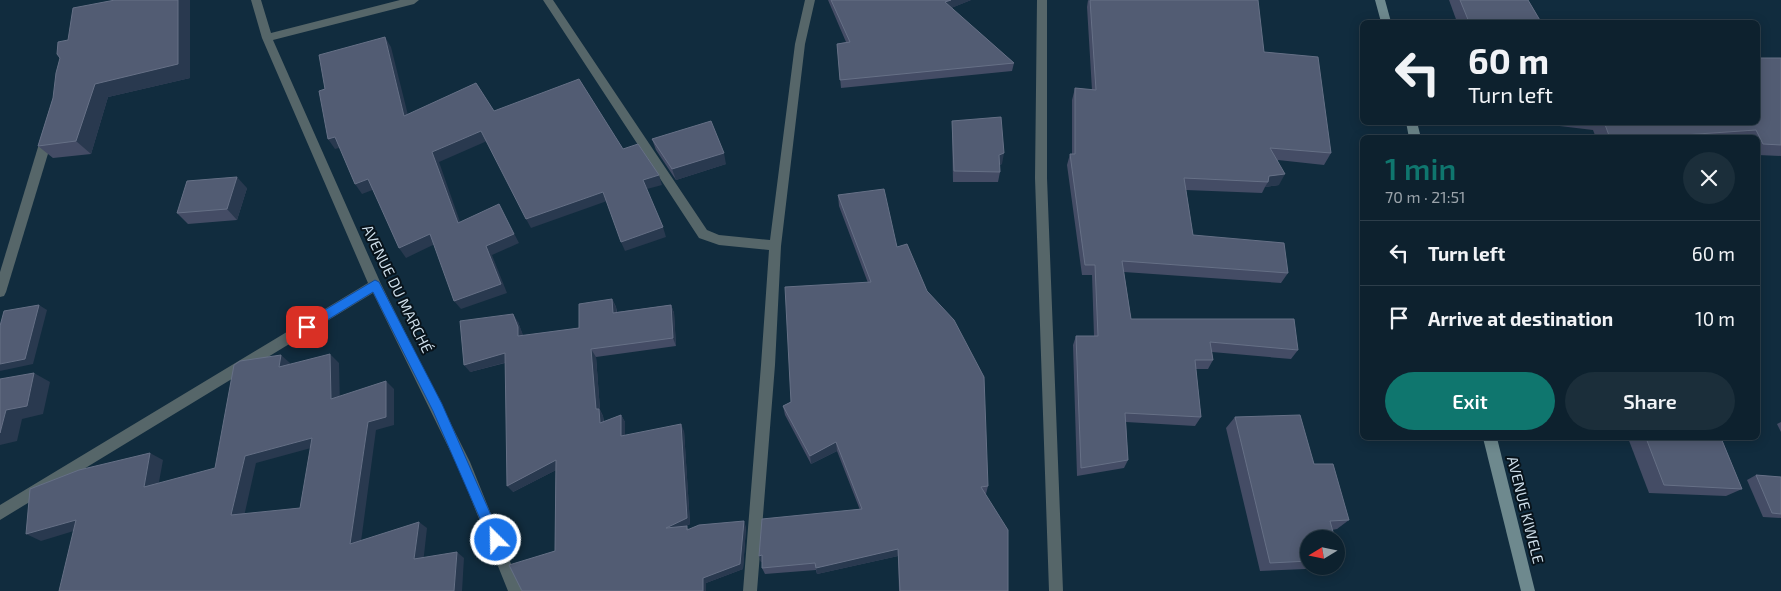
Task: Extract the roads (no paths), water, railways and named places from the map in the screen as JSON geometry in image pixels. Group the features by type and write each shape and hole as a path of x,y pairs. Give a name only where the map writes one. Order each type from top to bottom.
{"street":[{"name":"AVENUE DU MARCHÉ","path":"256,0 267,38 375,285 438,408 496,540 514,591"},
{"path":"267,38 414,0"},
{"path":"548,0 703,234 719,240 775,246"},
{"path":"750,591 768,365 775,246 800,44 810,0"},
{"path":"1042,0 1041,178 1056,591"},
{"path":"1380,0 1385,20"},
{"path":"0,292 50,126"},
{"path":"0,513 375,285"},
{"name":"AVENUE KIWELE","path":"1490,440 1528,591"}]}
